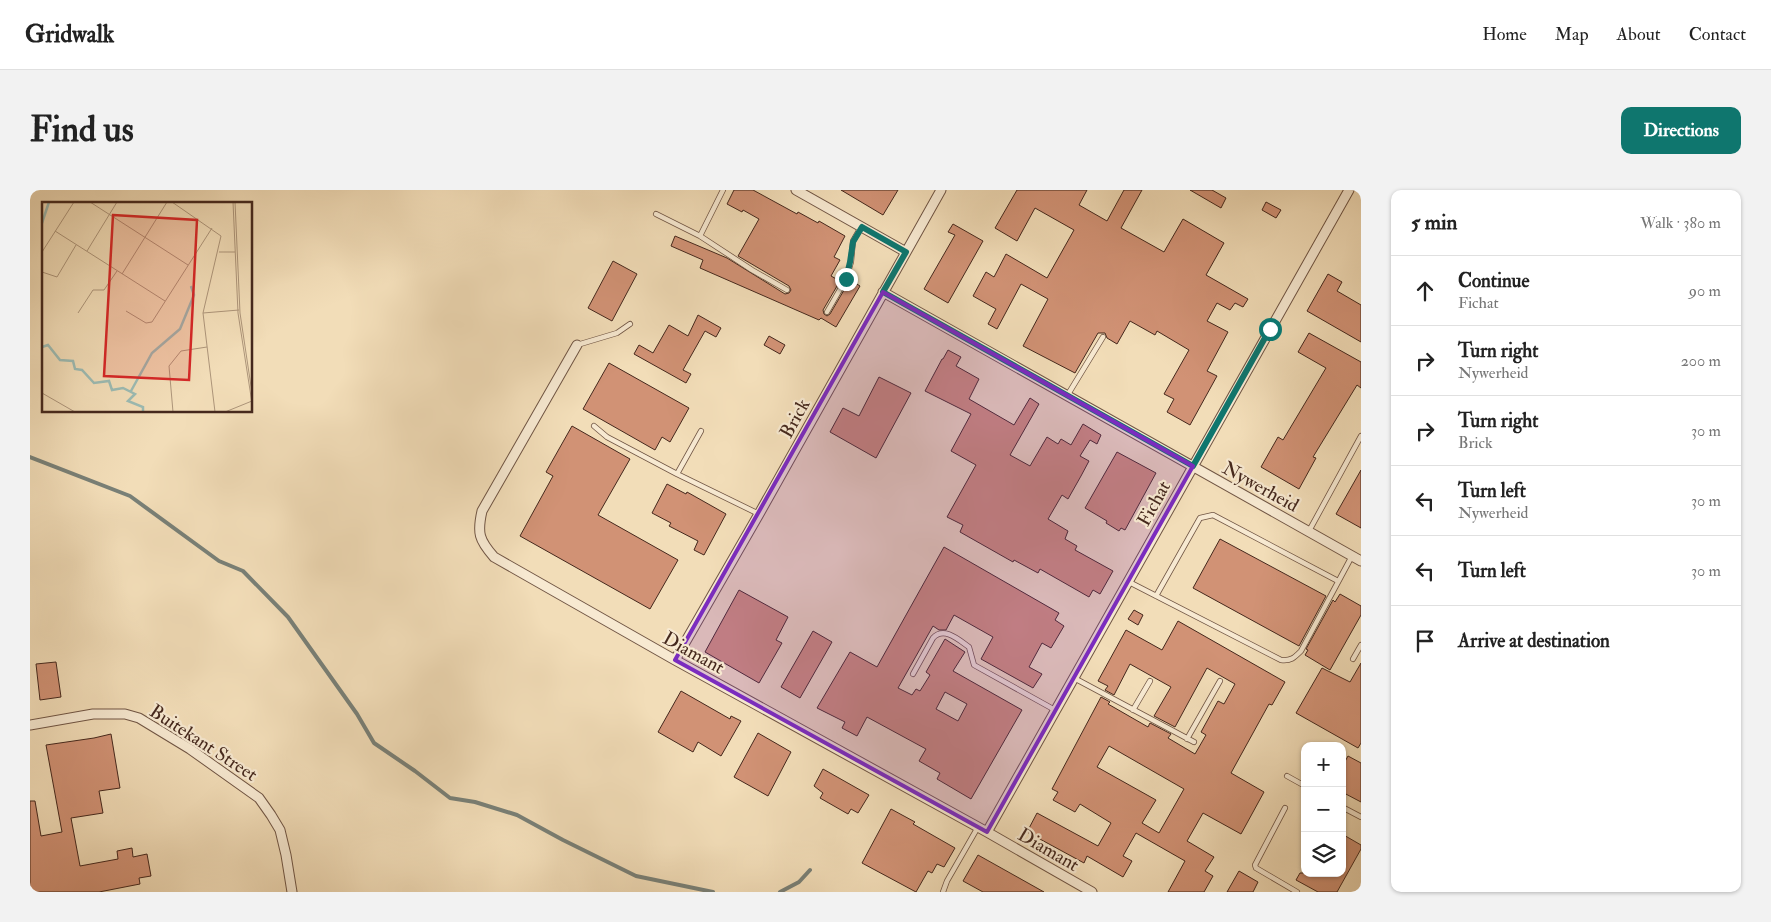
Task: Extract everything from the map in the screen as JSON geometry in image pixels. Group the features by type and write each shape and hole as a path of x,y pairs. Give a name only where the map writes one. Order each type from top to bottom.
{"street":[{"path":"796,190 906,252"},
{"name":"Brick","path":"675,660 940,190"},
{"name":"Fichat","path":"987,832 1349,190"},
{"name":"Nywerheid","path":"883,292 1359,559"},
{"name":"Diamant","path":"577,345 482,511 479,533 484,546 494,557 675,660 978,826 1092,892"},
{"name":"Buitekant Street","path":"30,725 93,714 125,714 139,718 190,749 259,798 280,830 292,892"}],"lane":[{"path":"700,236 722,190"},
{"path":"656,214 700,236 787,290"},
{"path":"826,312 846,279 853,242 862,227"},
{"path":"577,345 617,333 630,324"},
{"path":"1067,396 1103,337"},
{"path":"594,426 607,437 759,514"},
{"path":"677,474 701,431"},
{"path":"1309,531 1361,436"},
{"path":"1156,596 1200,518 1213,515 1338,581"},
{"path":"1128,581 1281,660 1288,661 1301,651 1338,581 1359,559"},
{"path":"913,674 936,634 946,632 969,647 974,665 1055,710"},
{"path":"1353,660 1361,644"},
{"path":"1073,678 1194,742"},
{"path":"1133,710 1150,681"},
{"path":"1187,739 1220,681"},
{"path":"1287,776 1301,784"},
{"path":"1285,808 1255,865 1256,868 1297,892"},
{"path":"1346,809 1361,818"},
{"path":"943,892 946,882 978,826"}],"highlighted area":[{"path":"883,292 1193,466 987,832 675,660"}],"building":[{"path":"734,190 753,190 797,214 798,212 818,223 819,221 845,236 834,257 840,260 831,276 840,281 823,310 824,314 827,316 830,314 847,285 849,286 852,281 860,286 836,327 821,318 819,320 700,268 703,260 671,246 675,236 727,258 785,294 789,293 791,290 789,286 738,256 759,219 727,204"},
{"path":"841,190 898,190 883,215"},
{"path":"1017,190 1087,190 1079,205 1107,221 1124,190 1142,190 1121,228 1164,252 1183,219 1224,243 1206,275 1248,299 1243,307 1235,303 1230,310 1217,303 1207,321 1228,332 1207,371 1217,376 1190,425 1167,412 1174,399 1164,394 1189,350 1157,331 1155,335 1130,321 1117,344 1107,338 1105,333 1098,333 1075,373 1023,346 1048,299 1021,284 997,329 988,324 996,309 973,296 986,272 994,277 1006,254 1047,278 1074,230 1035,208 1017,241 995,228"},
{"path":"1190,190 1212,190 1226,198 1221,208"},
{"path":"1266,202 1281,210 1276,218 1262,210"},
{"path":"953,224 983,241 948,303 924,289 955,235 948,232"},
{"path":"613,261 637,274 612,321 588,308"},
{"path":"1328,274 1342,282 1337,291 1361,305 1361,342 1307,311"},
{"path":"698,315 721,328 716,337 705,331 683,370 691,374 686,383 634,354 639,345 653,353 669,325 688,336"},
{"path":"1309,333 1361,362 1361,388 1357,385 1313,457 1316,458 1299,489 1261,467 1278,437 1283,440 1326,368 1298,352"},
{"path":"769,336 785,345 780,354 764,345"},
{"path":"948,350 961,357 956,366 979,379 969,399 1014,425 1030,398 1039,404 1010,455 1030,466 1047,437 1058,444 1061,439 1071,445 1083,424 1101,435 1097,444 1090,440 1080,456 1089,461 1068,499 1062,495 1048,519 1068,531 1065,539 1077,546 1075,550 1113,571 1100,594 1093,590 1089,597 1040,569 1038,573 1014,560 1013,562 960,532 963,525 947,517 976,465 951,451 971,414 925,391"},
{"path":"609,363 689,408 670,442 662,437 655,450 583,409"},
{"path":"879,377 911,393 876,458 830,432 843,408 859,416"},
{"path":"572,426 630,459 598,515 678,560 650,609 520,536 553,476 546,472"},
{"path":"1117,452 1156,473 1125,530 1121,528 1119,531 1106,523 1107,521 1085,508"},
{"path":"1361,470 1361,528 1336,514"},
{"path":"667,484 686,494 687,492 726,514 704,555 694,550 698,541 669,526 671,523 652,513"},
{"path":"1220,539 1326,596 1299,646 1193,588"},
{"path":"944,547 1059,613 1055,620 1064,626 1051,648 1042,643 1029,667 1042,674 1033,688 981,659 993,637 954,615 946,630 939,630 933,626 898,688 912,695 916,689 920,691 930,675 926,672 945,639 965,652 953,671 1022,710 971,799 937,779 940,773 919,761 926,749 867,717 857,736 842,728 845,722 817,708 850,652 877,667","holes":["945,692 967,704 958,721 936,709"]},
{"path":"739,590 788,617 776,640 782,643 759,683 705,652"},
{"path":"1340,594 1361,606 1361,615 1330,670 1305,655 1308,650 1306,649 1333,600 1335,602"},
{"path":"1134,610 1143,615 1138,625 1128,619"},
{"path":"1178,621 1285,682 1272,705 1269,704 1231,773 1264,792 1241,834 1203,813 1187,841 1214,857 1205,871 1213,876 1204,892 1168,892 1185,861 1136,833 1123,856 1132,861 1123,877 1087,856 1084,863 1027,832 1037,813 1098,846 1111,823 1080,804 1075,812 1053,800 1058,792 1052,789 1101,697 1110,702 1108,704 1148,727 1150,723 1171,734 1168,738 1195,754 1206,735 1201,732 1218,701 1224,704 1235,684 1207,668 1175,727 1154,716 1171,687 1130,664 1114,695 1105,690 1108,686 1098,681 1126,630 1162,650","holes":["1109,746 1184,789 1159,833 1142,823 1156,800 1097,767"]},
{"path":"813,631 832,642 800,698 781,687"},
{"path":"56,662 61,697 40,700 36,664"},
{"path":"1361,663 1361,743 1358,748 1296,713 1322,668 1350,682"},
{"path":"681,691 730,719 731,716 741,721 721,756 698,742 693,752 658,732"},
{"path":"758,733 791,752 768,796 734,777"},
{"path":"111,734 120,788 99,791 103,813 71,818 80,866 118,859 117,851 132,848 133,857 147,854 151,876 139,878 140,884 99,892 30,892 30,801 35,801 41,836 62,832 46,745"},
{"path":"1348,756 1361,763 1361,802 1346,794 1346,760"},
{"path":"823,769 869,795 858,813 851,809 848,814 820,798 823,793 814,786"},
{"path":"891,809 955,848 944,867 937,864 932,873 928,871 916,892 862,863"},
{"path":"1346,836 1361,845 1361,849 1346,876"},
{"path":"978,855 1044,892 983,892 963,881"},
{"path":"1239,871 1258,882 1253,892 1227,892"},
{"path":"1300,873 1301,877 1345,877 1337,892 1318,892 1296,880"}],"waterway":[{"path":"30,457 130,496 219,561 243,571 288,617 357,714 374,743 450,798 475,802 517,815 636,876 713,892"},
{"path":"780,892 799,882 810,870"}],"route":[{"path":"846,279 853,242 862,227 906,252 883,292 1193,466 1270,329"}]}
